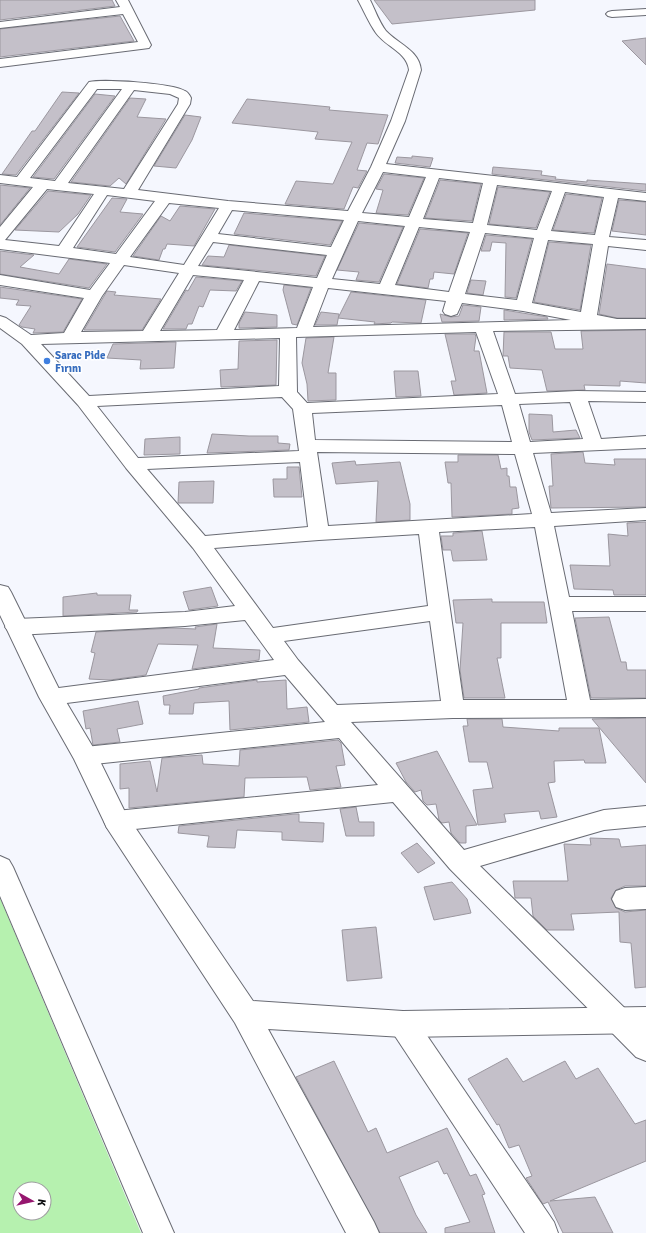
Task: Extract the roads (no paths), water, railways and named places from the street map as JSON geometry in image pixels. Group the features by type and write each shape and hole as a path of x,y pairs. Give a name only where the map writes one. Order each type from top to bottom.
{"main road":[{"path":"0,592 50,696 85,756 116,821 246,1014 363,1233"},
{"path":"246,1014 403,1024 646,1020"}],"street":[{"path":"319,533 302,408 288,393 296,332 323,282 353,216 378,168 398,121 415,66 410,56 382,33 364,0"},
{"path":"0,25 125,5 145,46 0,63"},
{"path":"612,14 646,12"},
{"path":"21,182 93,85 131,86 172,90 182,94 185,98 184,104 129,193"},
{"path":"59,186 131,86"},
{"path":"378,168 646,197"},
{"path":"386,289 434,174"},
{"path":"0,179 228,205 646,245"},
{"path":"447,327 454,298 479,228 491,180"},
{"path":"0,237 44,184"},
{"path":"523,306 542,236 560,187"},
{"path":"63,251 104,190"},
{"path":"588,319 601,240 612,193"},
{"path":"71,336 94,295 165,198"},
{"path":"148,337 228,205"},
{"path":"208,237 337,252"},
{"path":"0,244 63,251 188,270 323,282 523,306 616,324"},
{"path":"223,334 254,276"},
{"path":"0,280 94,295"},
{"path":"0,321 28,340 84,401 133,464 200,543 249,612 290,666 459,862 646,1048"},
{"path":"28,340 71,336 148,337 447,327 646,324"},
{"path":"483,327 523,448 542,520 580,707"},
{"path":"84,401 288,391"},
{"path":"577,396 594,445"},
{"path":"302,408 577,396 646,397"},
{"path":"133,464 308,451 523,448 646,442"},
{"path":"200,543 319,533 646,514"},
{"path":"428,527 453,709"},
{"path":"559,604 646,604"},
{"path":"16,627 185,619 249,612"},
{"path":"268,636 439,612"},
{"path":"50,696 290,666"},
{"path":"85,756 338,722 453,709 580,707 646,708"},
{"path":"116,821 399,792"},
{"path":"459,862 604,820 646,816"},
{"path":"0,867 160,1233"},
{"path":"403,1024 543,1233"}],"place":[{"name":"Sarac Pide Fırını","path":"47,361"}]}
